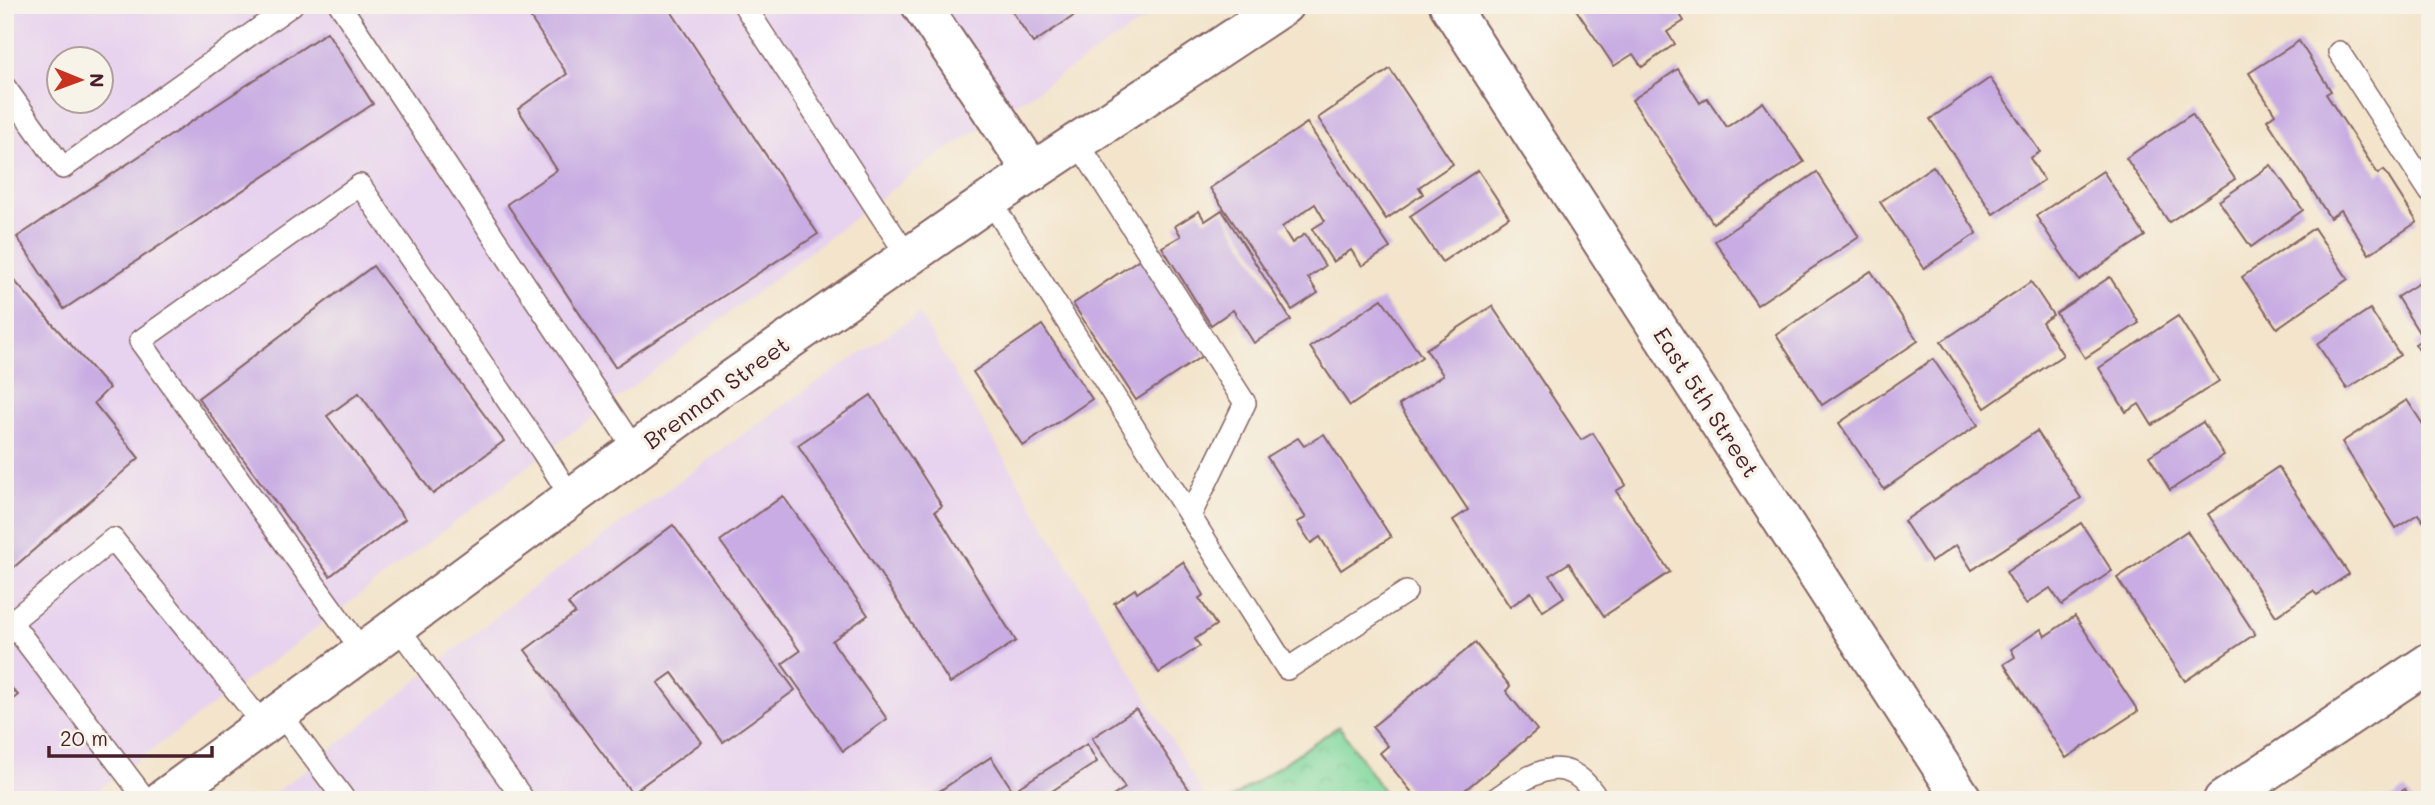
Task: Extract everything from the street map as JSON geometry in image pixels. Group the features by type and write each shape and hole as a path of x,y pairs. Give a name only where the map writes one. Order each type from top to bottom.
{"street":[{"path":"921,5 1033,172"},
{"name":"Brennan Street","path":"162,800 714,392 990,201 1284,5"},
{"name":"East 5th Street","path":"1449,5 1963,800"},
{"path":"2223,800 2430,662"}],"lane":[{"path":"5,87 63,168 292,5"},
{"path":"340,5 635,450"},
{"path":"744,5 908,257"},
{"path":"2339,52 2430,192"},
{"path":"1077,143 1245,403 1190,516"},
{"path":"363,652 140,341 360,185 542,451 570,498"},
{"path":"990,201 1287,669 1406,592"},
{"path":"146,800 8,622 113,539 345,800"},
{"path":"397,626 524,800"},
{"path":"1494,800 1535,772 1556,768 1574,774 1598,800"}],"shaded area":[{"path":"5,5 1167,5 921,167 290,648 84,800 5,800"},
{"path":"919,314 1207,800 265,800 519,598 781,407"}],"green space":[{"path":"1339,726 1389,800 1229,800"}],"building":[{"path":"522,5 667,5 818,234 615,367 507,204 557,170 518,109 567,74"},
{"path":"1008,5 1090,5 1033,43"},
{"path":"1573,5 1674,5 1684,21 1667,32 1675,44 1642,67 1633,54 1614,66"},
{"path":"327,32 373,104 64,309 17,237"},
{"path":"2299,41 2331,91 2326,94 2378,174 2384,170 2417,222 2369,254 2341,210 2330,218 2267,120 2275,114 2249,73"},
{"path":"1390,69 1453,164 1419,187 1423,194 1386,219 1318,118"},
{"path":"1678,69 1700,103 1707,98 1727,127 1763,102 1804,162 1713,223 1632,100"},
{"path":"1990,78 2040,152 2030,158 2044,180 1993,214 1930,119"},
{"path":"2192,114 2235,179 2169,222 2126,158"},
{"path":"1307,123 1390,248 1362,266 1351,250 1333,262 1312,229 1325,221 1315,204 1282,227 1292,243 1305,234 1325,266 1308,278 1318,293 1292,310 1210,188"},
{"path":"2271,165 2303,210 2251,247 2219,201"},
{"path":"1933,166 1977,233 1924,268 1880,202"},
{"path":"1478,170 1509,217 1442,262 1410,216"},
{"path":"2103,171 2145,236 2079,280 2036,216"},
{"path":"1817,172 1859,237 1757,305 1715,241"},
{"path":"1222,210 1291,320 1254,343 1233,310 1211,325 1162,247 1181,236 1175,226 1199,211 1205,221"},
{"path":"2314,228 2348,279 2277,328 2242,277"},
{"path":"1141,258 1205,354 1136,400 1073,304"},
{"path":"373,266 504,441 433,494 359,393 327,416 405,519 330,576 198,398"},
{"path":"5,270 109,388 94,403 139,458 5,575"},
{"path":"1871,271 1918,341 1822,405 1776,335"},
{"path":"2430,276 2430,367 2415,344 2423,339 2397,297"},
{"path":"2110,277 2139,323 2085,358 2056,313"},
{"path":"2031,282 2053,315 2042,322 2063,355 1985,408 1941,342"},
{"path":"1382,299 1422,357 1350,406 1310,347"},
{"path":"1492,306 1581,440 1593,433 1626,485 1616,491 1670,572 1604,616 1569,563 1550,575 1564,597 1543,611 1531,592 1510,607 1453,520 1468,510 1399,405 1443,375 1426,349"},
{"path":"2370,309 2400,355 2347,389 2317,344"},
{"path":"2178,316 2219,381 2152,425 2139,404 2126,412 2099,368"},
{"path":"1042,325 1092,399 1023,446 973,372"},
{"path":"1933,359 1978,425 1884,489 1839,423"},
{"path":"871,395 942,506 935,511 1016,641 950,683 798,445"},
{"path":"2407,400 2430,435 2430,517 2423,521 2418,514 2396,528 2342,442"},
{"path":"2203,422 2224,455 2170,490 2149,456"},
{"path":"2037,431 2081,498 1972,570 1956,545 1931,562 1904,521"},
{"path":"1324,434 1391,537 1341,570 1320,537 1311,543 1297,522 1306,518 1267,457 1298,438 1304,446"},
{"path":"2278,467 2349,574 2317,595 2313,591 2276,616 2208,514"},
{"path":"783,496 868,615 832,641 887,719 843,751 782,664 800,651 720,541"},
{"path":"2081,523 2112,571 2062,605 2050,588 2026,604 2006,572"},
{"path":"673,525 795,690 723,742 672,673 658,683 702,742 632,793 525,650 575,613 568,604"},
{"path":"2187,531 2255,634 2185,681 2117,578"},
{"path":"1183,562 1204,595 1199,598 1216,625 1195,639 1200,646 1159,673 1114,603 1135,589 1137,593"},
{"path":"2075,616 2138,711 2066,758 2004,664 2015,657 2011,649 2041,629 2045,636"},
{"path":"1475,643 1510,686 1506,691 1537,730 1453,800 1438,800 1433,794 1426,800 1418,800 1380,753 1388,746 1372,727"},
{"path":"5,681 18,695 5,706"},
{"path":"1136,709 1196,800 1107,800 1125,788 1092,738"},
{"path":"1087,744 1097,762 1038,800 1028,800 1019,787"},
{"path":"991,757 1019,800 926,800"},
{"path":"2405,789 2412,800 2389,800"}]}
